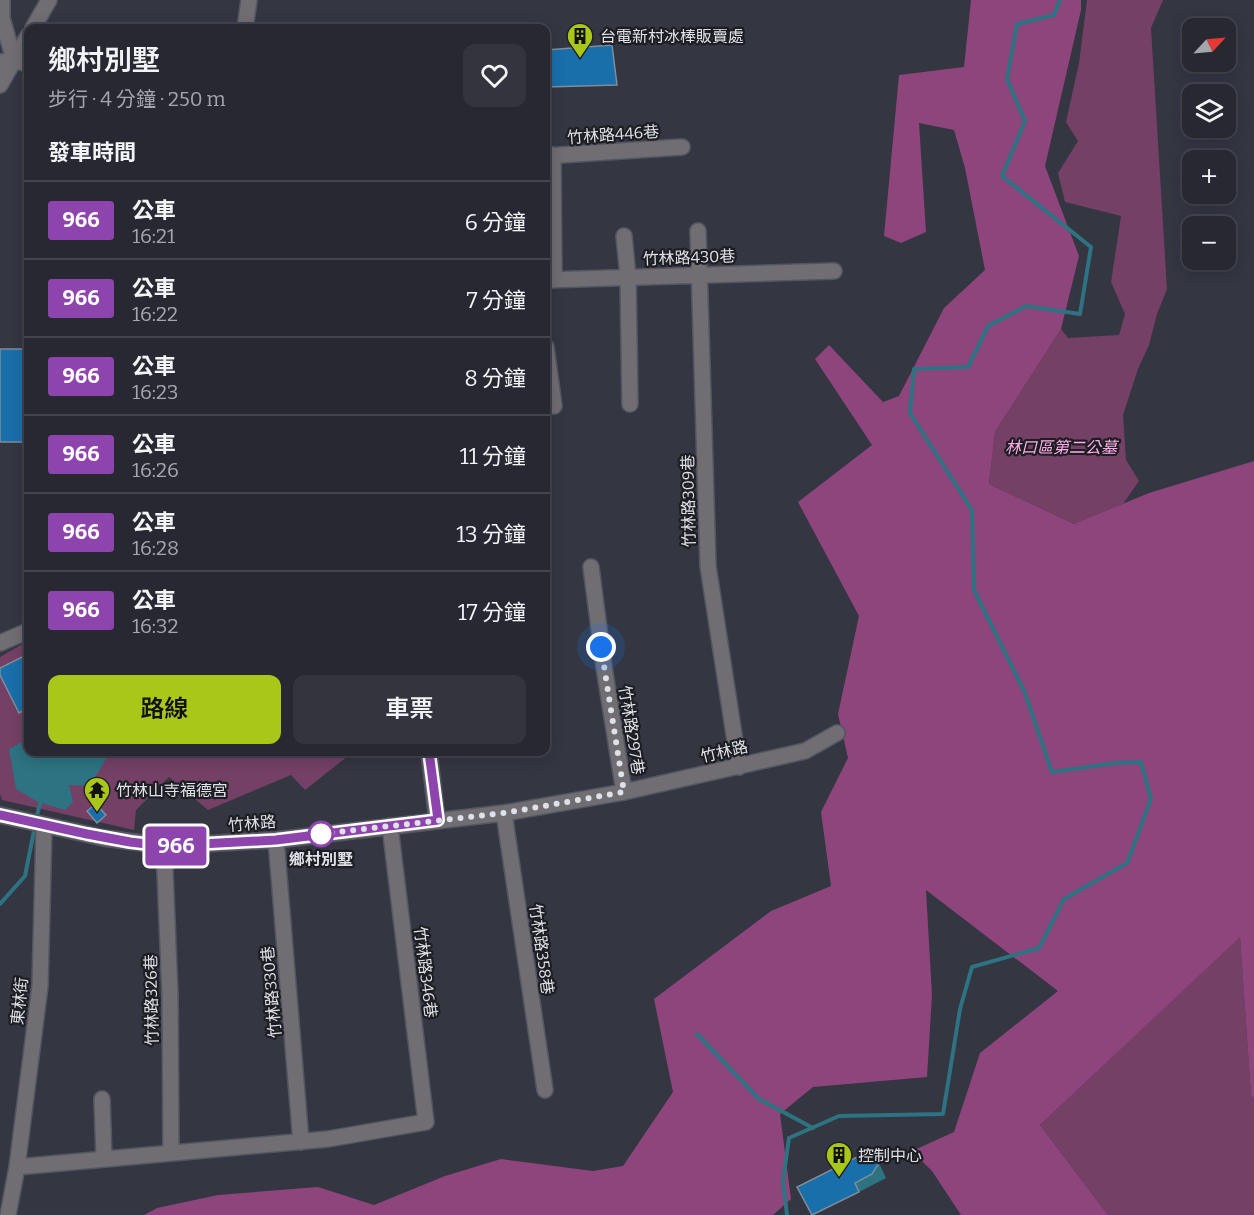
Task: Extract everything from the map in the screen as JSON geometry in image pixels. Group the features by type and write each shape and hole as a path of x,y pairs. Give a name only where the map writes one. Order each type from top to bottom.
{"street":[{"path":"2,0 2,18 14,62"},
{"path":"35,24 49,0"},
{"path":"246,24 249,0"},
{"path":"0,85 24,43"},
{"name":"竹林路446巷","path":"550,156 682,147"},
{"name":"竹林路309巷","path":"698,231 708,567 739,767"},
{"path":"624,236 628,277 630,404"},
{"name":"竹林路430巷","path":"550,280 834,271"},
{"path":"550,376 554,406"},
{"name":"竹林路297巷","path":"591,567 624,792"},
{"path":"0,643 24,633"},
{"name":"竹林路","path":"0,814 44,826 164,846 276,840 504,813 624,792 805,751 837,733"},
{"path":"430,756 438,820"},
{"name":"竹林路358巷","path":"504,813 545,1090"},
{"name":"東林街","path":"8,1215 17,1167 40,986 44,826"},
{"name":"竹林路346巷","path":"302,1142 426,1122 390,826"},
{"name":"竹林路330巷","path":"276,840 302,1142"},
{"name":"竹林路326巷","path":"164,846 170,995 171,1153"},
{"path":"102,1099 104,1159"},
{"path":"17,1167 302,1142"}],"green space":[{"name":"林口區第二公墓","path":"1087,0 1163,0 1151,28 1167,289 1123,415 1126,460 1139,481 1123,504 1074,524 989,484 995,432 1061,329 1068,338 1119,335 1125,314 1111,282 1121,216 1065,202 1058,173 1078,141 1066,122 1079,63"},
{"path":"24,643 24,756 348,756 305,790 291,775 208,810 169,777 136,810 134,830 2,800 0,794 0,657"},
{"path":"1240,936 1251,1095 1254,1100 1254,1215 1108,1215 1040,1125"}],"shaded area":[{"path":"971,0 1081,0 1081,10 1045,166 1079,256 1061,329 995,432 989,484 1074,524 1149,493 1254,461 1254,1100 1251,1095 1240,937 1040,1125 1108,1215 961,1215 932,1171 912,1151 954,1132 980,1053 1058,991 926,890 932,995 927,1077 813,1087 780,1114 791,1199 773,1215 144,1215 157,1208 218,1195 318,1187 374,1205 445,1176 501,1159 593,1171 623,1166 673,1092 654,999 771,911 831,886 821,812 848,758 838,714 859,616 798,502 872,445 815,359 829,345 883,402 899,396 944,308 985,270 965,168 954,130 919,123 926,232 901,243 884,236 899,75 964,67"}],"water":[{"path":"24,741 24,756 108,756 90,786 69,785 73,802 65,810 38,802 16,789 9,749"},
{"path":"879,1163 886,1178 859,1192 855,1183 872,1174"}],"building":[{"name":"台電新村冰棒販賣處","path":"612,45 617,85 550,87 550,50"},
{"path":"0,349 24,349 24,442 0,442"},
{"path":"24,656 24,710 19,713 0,675 0,668"},
{"name":"竹林山寺福德宮","path":"96,804 106,815 97,823 87,811"},
{"name":"控制中心","path":"873,1149 879,1163 872,1174 855,1183 859,1192 812,1215 797,1187"}],"waterway":[{"path":"787,1215 783,1181 789,1138 839,1116 943,1114 960,1009 972,967 1039,948 1064,899 1127,863 1151,799 1141,762 1052,772 1025,693 974,590 972,510 910,413 914,369 968,367 988,326 1026,306 1080,314 1091,247 1002,176 1025,121 1007,79 1017,24 1054,15 1060,0"},
{"path":"36,819 41,800"},
{"path":"0,904 25,876 35,826"},
{"path":"697,1034 759,1099 813,1128"}],"bus line":[{"name":"966","path":"0,815 44,826 164,846 276,840 438,820 430,756"}],"place":[{"name":"台電新村冰棒販賣處","path":"580,59"},
{"name":"竹林山寺福德宮","path":"97,813"},
{"name":"鄉村別墅","path":"321,834"},
{"name":"控制中心","path":"839,1178"}],"route":[{"path":"321,834 504,813 624,792 601,647"}]}
